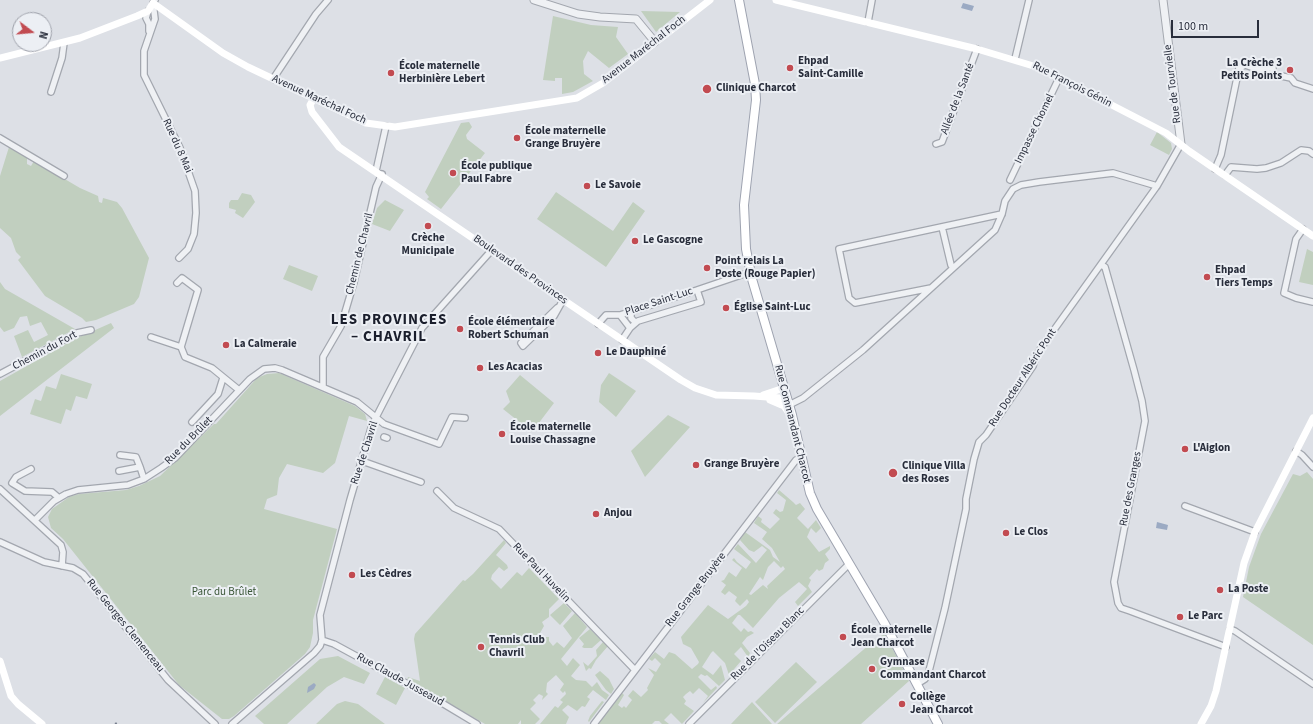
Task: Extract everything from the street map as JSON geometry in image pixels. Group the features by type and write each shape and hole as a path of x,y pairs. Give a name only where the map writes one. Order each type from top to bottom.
{"main road":[{"name":"Avenue Maréchal Foch","path":"152,1 223,53 273,79 366,122 386,126 409,125 577,98 593,90 710,0"},
{"name":"Rue Commandant Charcot","path":"739,0 755,84 756,100 744,205 746,249 750,272 793,419 800,458 810,493 817,509 885,624 938,724"},
{"name":"Rue François Génin","path":"776,0 977,49 1015,59 1034,66 1164,131 1225,176 1313,236"},
{"path":"0,58 64,42 148,11 152,1"},
{"name":"Boulevard des Provinces","path":"314,98 310,106 312,112 339,147 681,380 705,393 728,397 761,396 782,398 785,392"},
{"name":"Boulevard des Provinces","path":"761,396 784,406 793,419"},
{"path":"1201,724 1213,700 1244,563 1255,532 1313,418"},
{"path":"0,661 11,696 18,704 42,724"}],"street":[{"path":"273,79 316,14 328,0"},
{"path":"534,0 578,14 636,19 655,42"},
{"path":"868,22 872,0"},
{"path":"1015,59 1029,0"},
{"name":"Rue de Tourvielle","path":"1164,0 1181,144"},
{"name":"Rue du 8 Mai","path":"148,33 155,18 152,1"},
{"name":"Rue du 8 Mai","path":"148,11 146,18 149,24 144,51 144,75 180,148 195,191 196,213 194,234 188,249 180,258"},
{"path":"51,92 62,58 64,42"},
{"name":"Allée de la Santé","path":"936,144 942,142 977,49"},
{"path":"1216,169 1220,162 1239,68 1245,65 1290,78 1295,83 1313,89"},
{"name":"Impasse Chomel","path":"1010,180 1060,78"},
{"name":"Chemin de Chavril","path":"323,387 323,357 341,326 349,299 379,173 386,126"},
{"path":"0,138 64,176"},
{"name":"Rue Docteur Albéric Pont","path":"917,684 925,679 929,672 945,608 966,509 966,499 974,459 979,442 986,435 1033,366 1036,356 1041,348 1157,186 1181,144"},
{"path":"1220,162 1231,167 1257,170 1281,163 1301,150 1309,151 1313,154"},
{"path":"1225,176 1231,167"},
{"path":"789,405 803,398 863,350 995,230 1002,214 1005,201 1013,189 1021,185 1113,174 1157,186"},
{"path":"932,288 855,303 849,298 839,249 1002,214"},
{"path":"942,227 953,268"},
{"path":"1303,229 1296,239 1284,293 1296,298 1313,302"},
{"name":"Rue de Chavril","path":"322,640 319,625 320,615 362,461 376,418 422,328 491,251"},
{"name":"Rue des Granges","path":"1101,265 1105,267 1134,370 1142,401 1145,421 1114,582 1118,603 1122,608 1226,647"},
{"name":"Place Saint-Luc","path":"598,324 606,315 620,315 750,272"},
{"path":"177,283 182,278 198,290 181,347 185,357 212,368 239,390"},
{"name":"Place Saint-Luc","path":"622,340 635,322 701,302 697,290"},
{"path":"557,308 554,316 523,346 521,343 557,308 563,300"},
{"path":"631,311 631,318 635,322"},
{"name":"Place Saint-Luc","path":"620,315 630,328"},
{"name":"Chemin du Fort","path":"0,374 77,332 91,330"},
{"path":"151,337 181,347"},
{"name":"Rue du Brûlet","path":"35,520 54,501 78,490 128,485 144,479 175,458 255,374 270,368 282,370 323,387"},
{"path":"192,422 218,394 223,378"},
{"path":"323,387 362,405 384,424 439,444 452,417 466,418"},
{"path":"1296,451 1313,467"},
{"path":"120,455 136,457 144,479"},
{"name":"Rue Grange Bruyère","path":"594,724 798,458 800,458"},
{"path":"362,461 421,482"},
{"path":"119,470 140,467"},
{"path":"30,469 16,477 12,483 25,491 52,492 59,498"},
{"path":"0,489 61,545 64,557 62,566"},
{"name":"Rue Paul Huvelin","path":"437,491 454,508 499,529 635,670"},
{"path":"1184,506 1255,532"},
{"name":"Rue Georges Clemenceau","path":"0,542 44,562 73,568 83,574 168,680 215,724"},
{"name":"Rue de l'Oiseau Blanc","path":"688,724 849,564"},
{"path":"1230,629 1235,630 1313,684"},
{"path":"232,724 314,653 322,640"},
{"name":"Rue Claude Jusseaud","path":"322,640 334,644 437,700 477,724"}],"green space":[{"path":"641,11 680,12 656,32"},
{"path":"553,16 591,25 618,27 616,37 628,54 609,68 588,51 583,61 584,74 593,81 573,92 562,94 562,78 555,78 555,81 543,80"},
{"name":"École publique Paul Fabre","path":"469,122 472,127 466,135 467,139 485,153 441,209 427,199 429,197 425,192 461,123"},
{"path":"1157,132 1171,143 1172,149 1169,155 1150,145"},
{"path":"9,147 27,156 27,164 31,166 34,161 80,188 98,196 99,202 102,203 103,198 117,202 122,208 149,258 139,297 134,304 96,320 86,322 82,318 45,296 18,260 21,257 16,252 11,238 0,228 0,176"},
{"path":"556,192 613,231 633,202 645,211 606,267 537,219"},
{"path":"242,193 251,195 255,202 243,218 235,213 236,210 229,208 229,203 231,200 238,200"},
{"path":"385,200 404,210 390,231 372,224 377,208"},
{"path":"1307,249 1313,252 1313,285 1299,282"},
{"path":"289,265 318,276 312,291 283,279"},
{"path":"0,282 5,289 75,329 22,357 14,336 28,330 34,342 48,335 41,322 30,326 27,316 20,317 14,328 4,332 0,327"},
{"path":"111,323 114,328 0,416 0,381 75,339"},
{"name":"Parc du Brûlet","path":"279,373 355,406 365,414 367,421 349,416 335,463 323,473 287,464 279,478 277,495 267,499 264,509 337,529 313,620 313,633 310,647 305,654 234,716 229,719 222,719 179,685 63,539 51,528 48,517 52,509 69,497 79,494 126,490 139,486 160,476 214,424 216,424 257,378 267,374"},
{"path":"609,373 636,391 616,417 599,402 601,385"},
{"path":"61,374 92,384 87,399 76,396 71,411 66,409 61,424 30,414 35,399 41,401 46,386 56,389"},
{"path":"520,375 554,403 532,432 503,409 510,402 506,391"},
{"path":"668,415 690,427 645,477 631,451"},
{"path":"1307,472 1313,479 1313,645 1243,597 1249,567 1261,534 1293,474 1300,476"},
{"path":"779,490 796,505 800,503 805,509 797,518 808,529 816,520 821,528 816,533 811,528 807,537 819,552 830,546 830,549 825,554 829,560 825,563 823,569 819,571 817,569 809,578 811,580 808,586 812,592 798,606 795,602 807,589 799,582 779,598 753,628 740,615 738,615 732,623 741,632 744,628 748,632 751,631 754,633 747,637 742,643 750,653 748,657 741,647 734,654 741,661 729,675 725,663 713,651 711,653 702,667 713,675 721,665 725,680 719,686 707,675 705,676 701,674 698,677 711,690 716,686 717,688 703,703 708,696 699,688 693,694 690,691 683,697 686,701 684,704 694,711 682,724 671,713 664,720 669,724 662,724 659,721 655,721 652,724 598,724 622,693 624,695 618,705 622,708 624,706 626,708 632,700 628,696 633,690 641,697 648,690 647,688 654,675 648,668 656,672 661,664 655,658 652,661 649,659 655,652 664,659 669,652 675,654 692,669 698,664 699,662 691,648 683,644 681,637 708,605 728,619 746,606 749,602 747,599 740,606 735,601 737,597 729,591 725,595 721,592 726,585 721,581 724,580 729,572 736,577 742,568 732,560 734,558 746,569 751,562 734,549 738,544 756,563 767,550 762,546 754,552 749,550 740,540 745,532 770,550 773,557 780,562 772,548 762,539 767,532 754,523 758,516 762,519 761,522 770,529 780,519 773,513 776,509 780,512 783,511 786,500 777,493","holes":["774,561 781,568 783,566 785,569 767,586 768,589 763,585 751,595 749,594 760,577 763,580 768,567"]},
{"name":"Tennis Club Chavril","path":"504,540 506,543 496,555 507,565 508,568 504,571 499,567 492,575 491,579 501,589 517,572 522,576 529,568 559,599 549,609 549,617 542,622 544,626 540,633 543,637 549,637 549,641 553,646 557,642 564,648 572,638 563,626 575,613 587,627 561,659 567,666 573,658 580,665 571,676 576,680 586,681 592,687 597,682 602,690 609,695 606,700 593,690 587,697 590,699 585,707 582,706 577,711 568,705 562,710 569,717 566,724 540,724 555,706 558,708 563,702 560,700 566,694 565,691 563,693 560,690 564,684 556,675 547,683 546,692 548,694 542,700 543,696 539,694 533,700 536,703 530,709 540,719 535,724 521,724 521,720 518,724 485,724 407,681 408,677 420,681 414,639 415,634 463,580 465,581 473,574"},
{"path":"564,603 572,611 560,625 550,615"},
{"path":"590,629 601,640 592,648 584,648 582,647 584,644 579,638"},
{"name":"Gymnase Commandant Charcot","path":"885,634 909,681 861,724 777,724 877,638"},
{"path":"603,642 608,646 596,660 591,669 589,668 586,671 583,662 588,666 597,656 596,650"},
{"path":"338,656 370,673 364,684 344,677 327,687 287,724 264,724 255,716 320,659"},
{"path":"796,662 817,682 775,723 755,702"},
{"path":"600,671 609,679 614,689 611,694 606,690 595,675"},
{"path":"385,677 405,688 396,705 376,694"},
{"path":"345,701 358,704 385,724 316,724 337,704"},
{"path":"602,701 604,702 589,722 590,716"},
{"path":"752,702 772,724 731,724"}],"water":[{"path":"963,3 974,6 972,11 961,8"},
{"path":"1157,522 1168,525 1167,530 1156,528"},
{"path":"314,683 316,685 314,689 307,693 308,687"}],"place":[{"name":"Ehpad Saint-Camille","path":"790,68"},
{"name":"La Crèche 3 Petits Points","path":"1290,70"},
{"name":"École maternelle Herbinière Lebert","path":"391,73"},
{"name":"Clinique Charcot","path":"707,89"},
{"name":"École maternelle Grange Bruyère","path":"517,138"},
{"name":"École publique Paul Fabre","path":"453,173"},
{"name":"Le Savoie","path":"587,186"},
{"name":"Crèche Municipale","path":"428,226"},
{"name":"Le Gascogne","path":"635,241"},
{"name":"Point relais La Poste (Rouge Papier)","path":"707,268"},
{"name":"Ehpad Tiers Temps","path":"1207,277"},
{"name":"Église Saint-Luc","path":"726,308"},
{"name":"École élémentaire Robert Schuman","path":"460,329"},
{"name":"La Calmeraie","path":"226,345"},
{"name":"Le Dauphiné","path":"598,353"},
{"name":"Les Acacias","path":"480,368"},
{"name":"École maternelle Louise Chassagne","path":"502,434"},
{"name":"L'Aiglon","path":"1185,449"},
{"name":"Grange Bruyère","path":"696,465"},
{"name":"Clinique Villa des Roses","path":"893,473"},
{"name":"Anjou","path":"596,514"},
{"name":"Le Clos","path":"1006,533"},
{"name":"Les Cèdres","path":"352,575"},
{"name":"La Poste","path":"1220,590"},
{"name":"Le Parc","path":"1180,617"},
{"name":"École maternelle Jean Charcot","path":"843,637"},
{"name":"Tennis Club Chavril","path":"481,647"},
{"name":"Gymnase Commandant Charcot","path":"872,669"},
{"name":"Collège Jean Charcot","path":"902,704"}],"district":[{"name":"LES PROVINCES – CHAVRIL","path":"389,330"}]}
